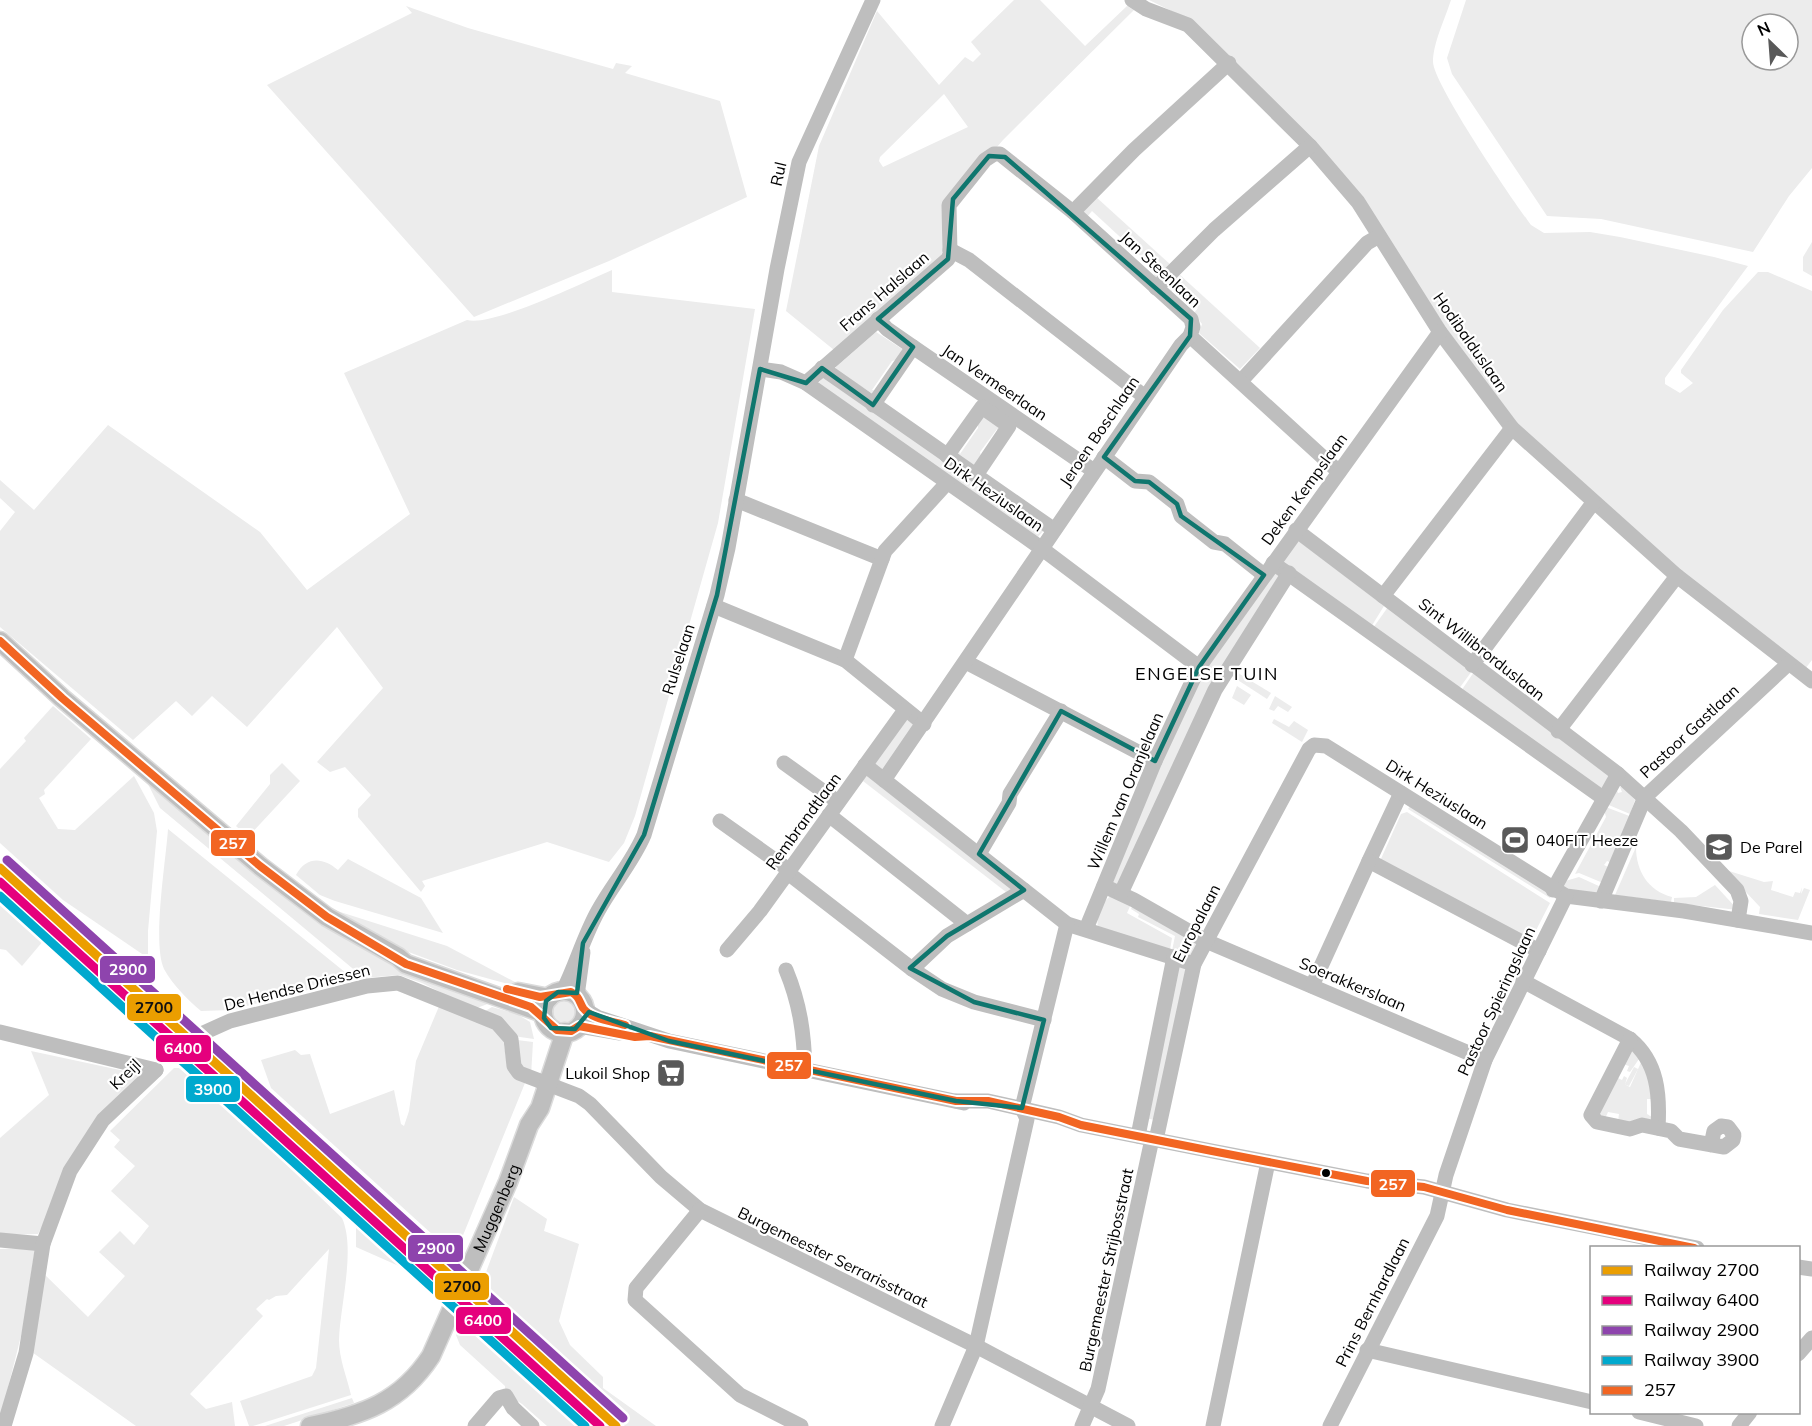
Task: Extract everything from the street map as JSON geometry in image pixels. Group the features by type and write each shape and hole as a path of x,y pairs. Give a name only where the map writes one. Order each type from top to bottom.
{"main road":[{"path":"0,641 62,698 260,866 327,916 398,957 408,957 534,997 564,1012"},
{"name":"Muggenberg","path":"310,1426 361,1412 387,1402 417,1377 431,1356 508,1182 529,1125 540,1108 544,1083 564,1012"},
{"name":"Muggenberg","path":"305,1426 383,1395 413,1373 431,1356"}],"street":[{"name":"Rul","path":"760,369 799,162 873,0"},
{"name":"Hodibalduslaan","path":"1132,0 1146,9 1188,25 1229,63 1310,146 1358,202 1440,332 1512,428 1677,576 1812,681"},
{"path":"1073,212 1134,150 1229,63"},
{"path":"1156,288 1214,230 1310,146"},
{"name":"Jan Steenlaan","path":"994,154 1005,157 1073,212 1191,319 1190,336"},
{"name":"Frans Halslaan","path":"806,383 948,259 950,250 949,205 985,160 994,154"},
{"path":"1241,381 1367,243 1379,236"},
{"path":"950,250 969,260 1145,396"},
{"name":"Jan Vermeerlaan","path":"878,319 887,329 1094,471"},
{"name":"Deken Kempslaan","path":"1199,667 1440,332"},
{"path":"1190,336 1339,472"},
{"name":"Jeroen Boschlaan","path":"1041,548 1145,396 1190,336"},
{"path":"873,405 913,347"},
{"name":"Dirk Heziuslaan","path":"822,368 1053,529"},
{"name":"Dirk Heziuslaan","path":"760,369 781,372 806,383 1041,548 1199,667"},
{"name":"Rulselaan","path":"564,1012 583,967 583,944 599,909 635,855 644,836 676,724 714,606 728,548 760,369"},
{"name":"Dirk Heziuslaan","path":"947,456 982,407 1009,426 976,475"},
{"path":"1383,596 1512,428"},
{"path":"1104,457 1135,481 1149,482 1177,504 1181,516 1214,542 1225,544 1269,569 1289,573 1603,798"},
{"path":"845,660 882,559 892,542 947,483"},
{"path":"736,500 882,559"},
{"path":"1472,665 1593,503"},
{"name":"Sint Willibrorduslaan","path":"1296,530 1646,797 1737,890 1741,902 1738,920"},
{"path":"884,780 1041,548"},
{"path":"1121,893 1223,674 1289,573"},
{"path":"1558,731 1677,576"},
{"path":"714,606 845,660 924,724"},
{"path":"966,662 1155,761"},
{"name":"Pastoor Gastlaan","path":"1601,902 1646,797 1788,664"},
{"name":"Willem van Oranjelaan","path":"1086,929 1155,761 1199,667"},
{"name":"Rembrandtlaan","path":"727,950 788,872 905,710"},
{"path":"979,854 1009,803 1010,794 1061,711"},
{"name":"Dirk Heziuslaan","path":"1318,744 1560,893"},
{"name":"Europalaan","path":"1149,1138 1194,964 1309,749 1318,744"},
{"path":"784,763 967,924"},
{"path":"865,765 1067,924 1194,964"},
{"name":"Pastoor Gastlaan","path":"1560,893 1603,798 1618,774"},
{"path":"1312,986 1401,793"},
{"path":"720,821 912,969 942,988 974,1002 1044,1020"},
{"path":"1369,861 1539,951"},
{"name":"Soerakkerslaan","path":"1104,886 1121,893 1206,941 1485,1060"},
{"path":"912,969 947,936 1024,890"},
{"path":"1560,893 1601,902 1738,920 1812,933"},
{"name":"Pastoor Spieringslaan","path":"1442,1197 1446,1175 1485,1060 1539,951 1560,893"},
{"path":"942,1426 976,1346 1044,1020 1067,924"},
{"name":"Europalaan","path":"1149,1138 1174,957"},
{"path":"786,970 797,996 803,1025 805,1070"},
{"path":"1523,981 1630,1039 1645,1056 1656,1080 1659,1093 1658,1128"},
{"name":"De Hendse Driessen","path":"201,1034 230,1021 367,986 398,983 497,1023 511,1039 514,1066 519,1073 544,1083"},
{"path":"564,1012 635,1037 650,1036 805,1070 1024,1113 1058,1126 1081,1125 1367,1181 1442,1197 1482,1209 1507,1210 1687,1246"},
{"name":"Kreijl","path":"0,1032 156,1070 103,1120 70,1171 43,1244 26,1353 4,1426"},
{"path":"1630,1039 1591,1115 1597,1122 1630,1129 1642,1125 1658,1128 1671,1131 1679,1139 1711,1145"},
{"name":"Burgemeester Serrarisstraat","path":"544,1083 579,1096 590,1104 661,1177 700,1210 976,1346 1128,1426"},
{"name":"Burgemeester Strijbosstraat","path":"1082,1426 1098,1389 1149,1138"},
{"path":"1213,1426 1268,1162"},
{"name":"Prins Bernhardlaan","path":"1330,1426 1437,1216 1442,1197"},
{"path":"700,1210 636,1288 635,1300 740,1395 801,1426"},
{"path":"0,1240 43,1244"},
{"path":"1800,1352 1812,1338"},
{"path":"1367,1350 1590,1402"},
{"path":"475,1426 499,1398 506,1396 513,1408 532,1426"},
{"path":"1643,1414 1696,1426"},
{"path":"1738,1426 1749,1414"}],"highlighted area":[{"path":"989,156 1005,157 1191,319 1190,336 1104,457 1135,481 1149,482 1177,504 1181,516 1264,575 1199,667 1155,761 1061,711 979,854 1024,890 947,936 910,968 974,1002 1044,1020 1022,1108 956,1101 669,1041 589,1012 575,1029 551,1028 544,1018 546,1001 558,992 577,993 583,943 644,835 717,595 760,369 806,383 822,368 873,405 913,347 878,319 948,259 953,199"}],"shaded area":[{"path":"1014,0 1040,0 1085,46 1127,6 1134,10 1003,140 942,211 940,259 834,350 786,311 819,146 877,11 939,85 965,57 973,62 981,54 971,42","holes":["944,94 968,127 883,167 879,161 880,157"]},
{"path":"1149,0 1451,0 1435,47 1433,62 1437,75 1476,143 1531,225 1544,233 1590,232 1748,266 1665,378 1665,384 1680,393 1693,383 1681,373 1681,370 1723,310 1758,272 1768,272 1812,291 1812,660 1805,669 1688,581 1514,421 1447,329 1374,219 1186,18"},
{"path":"1466,0 1812,0 1812,168 1789,196 1753,252 1601,219 1547,216 1452,74 1447,58"},
{"path":"406,6 468,28 613,69 616,63 632,66 625,73 720,101 747,197 609,261 474,317 267,85 412,13"},
{"path":"1096,197 1172,266 1159,278 1152,277 1157,271 1092,211 1086,218 1082,213"},
{"path":"1812,242 1812,276 1803,271 1803,257"},
{"path":"612,270 612,292 755,309 718,523 635,816 624,843 609,862 547,842 422,881 425,886 421,892 358,817 358,809 371,795 345,767 330,772 317,762 383,688 337,627 247,727 212,696 192,716 176,701 133,740 0,627 0,531 15,512 0,498 0,480 34,510 108,425 260,532 307,590 410,514 344,373 467,320 497,317 561,293"},
{"path":"1180,275 1260,348 1240,369 1199,333 1202,324 1194,313 1198,308 1176,288 1171,291 1170,285"},
{"path":"876,332 902,349 899,359 892,361 872,390 877,391 873,394 836,370 836,367"},
{"path":"824,376 1044,530 1038,537 818,384"},
{"path":"978,416 998,421 999,436 997,429 980,452 982,463 977,467 958,458 958,447 960,454 978,428"},
{"path":"1299,541 1384,606 1371,627 1283,561"},
{"path":"1282,573 1120,886 1112,885 1160,762 1199,678 1271,574"},
{"path":"1388,607 1472,671 1458,690 1373,628"},
{"path":"1233,670 1271,693 1267,699 1230,675"},
{"path":"1474,672 1609,776 1603,790 1461,691"},
{"path":"1237,686 1251,695 1244,705 1232,698"},
{"path":"1275,696 1292,707 1288,712 1278,706 1274,711 1269,709"},
{"path":"53,706 91,739 44,790 45,794 39,798 58,829 75,830 134,776 154,813 157,831 148,931 148,958 63,900 0,843 0,769 26,741 24,738"},
{"path":"906,719 914,725 882,771 874,766 874,757"},
{"path":"1274,719 1289,727 1294,721 1308,730 1302,742 1272,723"},
{"path":"282,763 300,781 248,837 236,826 270,784 270,775"},
{"path":"867,775 1012,889 1006,892 863,781"},
{"path":"144,776 281,893 334,931 426,977 493,1002 474,1009 422,983 399,975 364,978 160,808"},
{"path":"1620,787 1624,787 1635,800 1630,814 1604,803 1616,788 1618,793 1622,792"},
{"path":"1411,805 1552,894 1550,898 1408,809"},
{"path":"1603,806 1632,817 1612,863 1607,861 1604,865 1610,868 1603,883 1579,873 1575,874 1606,817"},
{"path":"1407,812 1550,903 1530,942 1380,861 1401,814"},
{"path":"168,829 346,973 350,979 231,1010 201,1011 172,981 164,969 161,957 159,921"},
{"path":"1636,847 1638,864 1645,879 1656,890 1672,897 1671,902 1615,895"},
{"path":"348,859 421,898 443,933 335,901 320,895 296,875 305,864 310,862 321,861 338,870"},
{"path":"1729,871 1764,882 1773,881 1771,890 1793,897 1795,892 1800,893 1802,887 1801,894 1804,888 1810,890 1798,920 1759,914 1760,907 1728,873"},
{"path":"1579,877 1601,887 1594,895 1565,891 1562,882"},
{"path":"1715,885 1738,910 1674,903 1674,898 1696,897"},
{"path":"0,890 49,934 22,966 6,950 0,949"},
{"path":"1111,896 1131,904 1127,913 1172,938 1170,950 1098,927 1100,910"},
{"path":"1133,905 1197,943 1192,955 1172,951 1175,936 1138,917 1139,914 1131,909"},
{"path":"334,910 447,946 530,990 457,970 403,950"},
{"path":"1177,965 1186,969 1155,1120 1145,1118"},
{"path":"564,996 570,997 578,1005 578,1017 570,1025 564,1026 558,1025 550,1017 549,1011 550,1005 558,997"},
{"path":"440,1004 494,1026 503,1038 506,1058 525,1083 455,1255 271,1088 261,1060 295,1050 301,1055 310,1054 330,1114 394,1090 401,1124 404,1126 409,1111 416,1061"},
{"path":"492,1007 517,1014 530,1022 534,1039 513,1036 482,1013"},
{"path":"517,1040 533,1042 531,1076 520,1066"},
{"path":"1635,1049 1639,1059 1630,1072 1627,1071 1629,1066 1623,1064 1627,1050"},
{"path":"31,1051 148,1076 85,1142 38,1234 0,1235 0,1138 49,1095"},
{"path":"1643,1058 1654,1099 1647,1099 1647,1114 1655,1119 1631,1126 1618,1121 1619,1114 1608,1112 1604,1121 1596,1112 1616,1077 1622,1080 1624,1076 1627,1078 1625,1084 1634,1067 1638,1069 1629,1086 1624,1084 1630,1087"},
{"path":"174,1068 179,1068 244,1124 342,1218 348,1245 339,1347 351,1395 253,1426 249,1426 240,1401 312,1376 316,1368 329,1249 287,1295 267,1299 256,1309 263,1316 190,1394 206,1409 232,1402 235,1426 136,1426 29,1350 41,1271 88,1317 125,1276 99,1252 120,1231 134,1245 149,1226 111,1191 135,1166 114,1147 120,1140 110,1131"},
{"path":"514,1197 547,1219 544,1231 579,1244 559,1321 570,1345 603,1377 603,1388 656,1426 625,1426 479,1291"},
{"path":"351,1209 426,1278 356,1247 356,1222"},
{"path":"35,1248 23,1328 0,1419 0,1249"},
{"path":"470,1310 596,1426 547,1426 522,1404 505,1393 505,1386 460,1345 456,1335"},
{"path":"352,1398 354,1403 284,1426 265,1426"}],"rail line":[{"name":"2900","path":"7,860 623,1418"},
{"name":"2700","path":"0,868 616,1426"},
{"name":"6400","path":"0,882 600,1426"},
{"name":"3900","path":"0,896 585,1426"}],"transit line":[{"name":"257","path":"0,641 62,698 260,866 327,917 406,964 531,1007 557,1030 571,1031 579,1026 635,1037 650,1036 956,1101 988,1101 1059,1117 1081,1125 1212,1151 1367,1181 1424,1187 1507,1210 1684,1246"},
{"name":"257","path":"507,989 540,997 571,992 591,1015 625,1025"}],"place":[{"name":"040FIT Heeze","path":"1515,840"},
{"name":"De Parel","path":"1719,847"},
{"name":"Lukoil Shop","path":"671,1073"}],"district":[{"name":"ENGELSE TUIN","path":"1207,674"}]}
